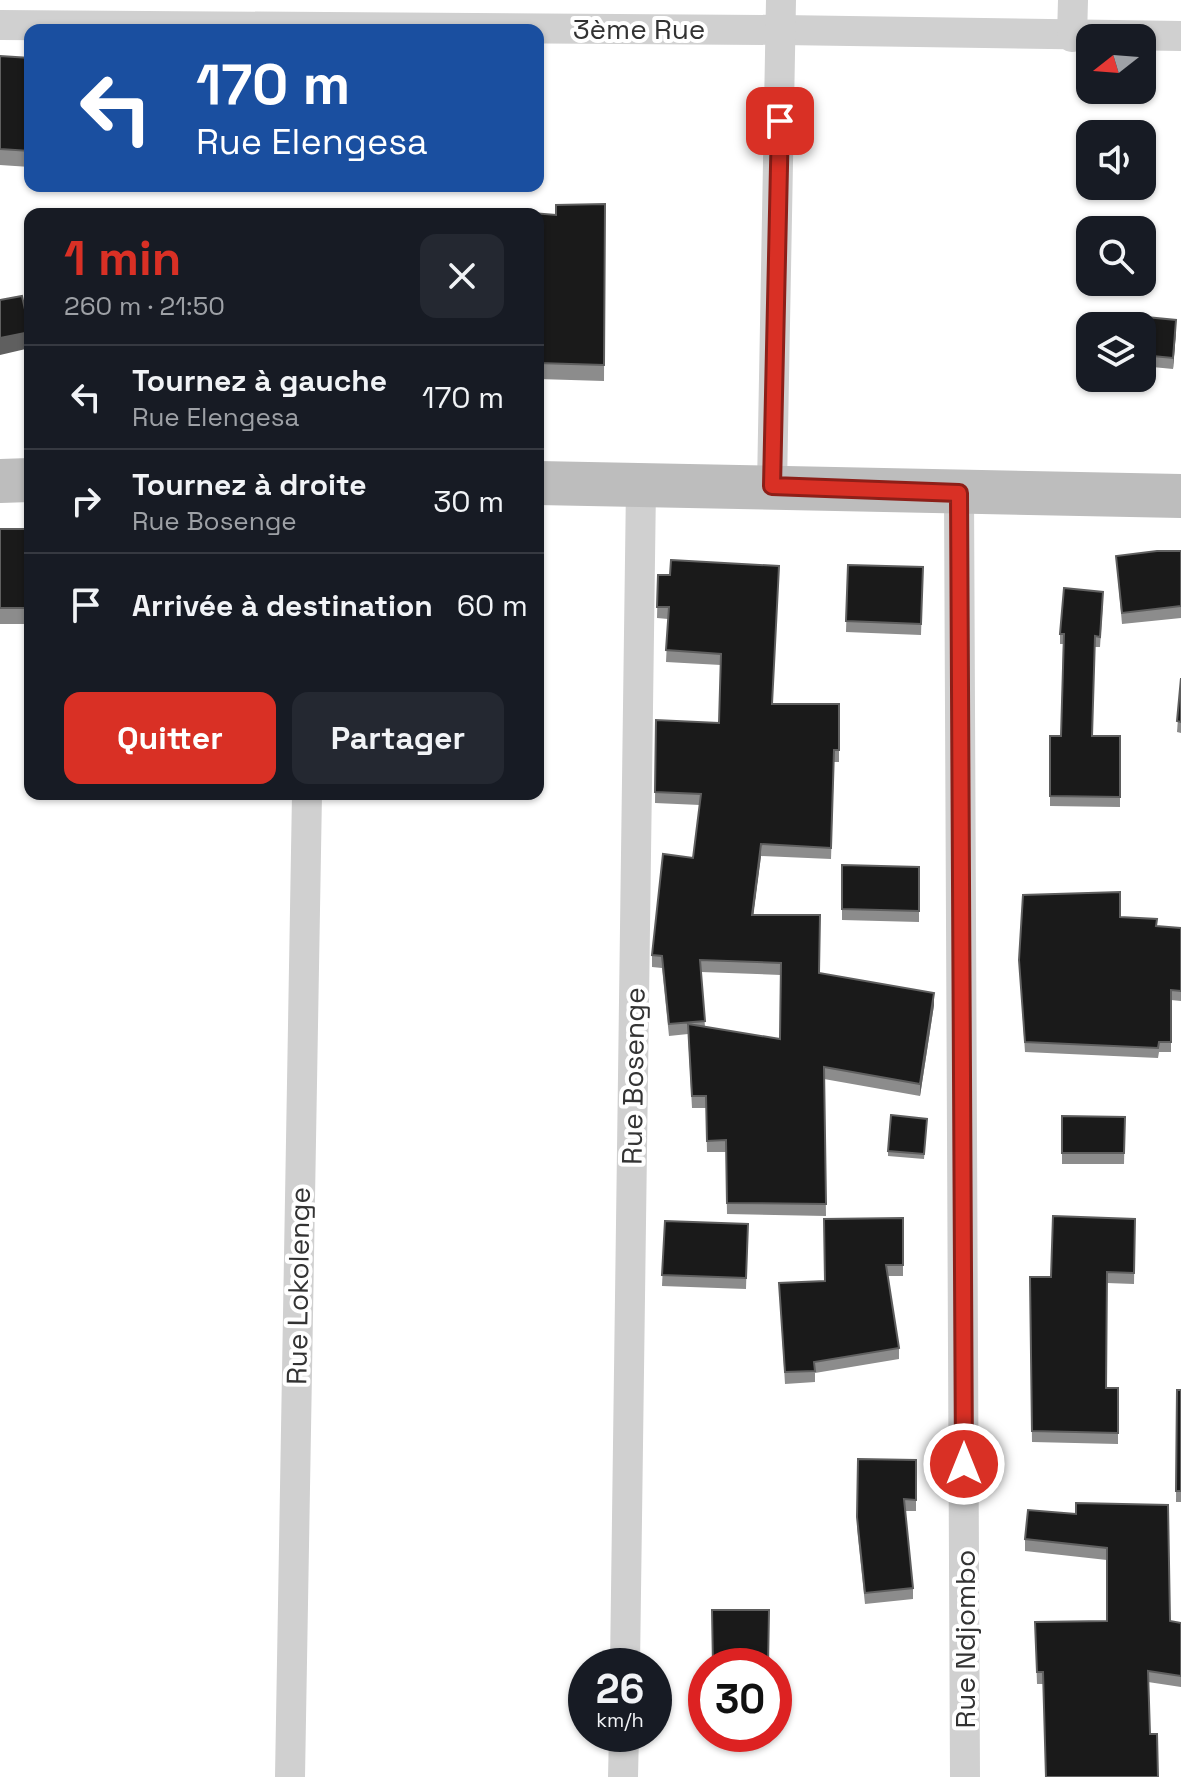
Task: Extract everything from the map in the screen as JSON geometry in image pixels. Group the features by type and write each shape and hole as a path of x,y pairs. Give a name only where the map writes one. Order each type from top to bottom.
{"street":[{"path":"772,486 781,0"},
{"path":"1072,37 1073,0"},
{"name":"3ème Rue","path":"0,25 24,25"},
{"name":"3ème Rue","path":"544,28 1181,36"},
{"path":"0,481 24,480"},
{"path":"544,483 1181,496"},
{"name":"Rue Bosenge","path":"625,1648 641,486"},
{"name":"Rue Ndjombo","path":"959,493 965,1777"},
{"name":"Rue Lokolenge","path":"290,1777 307,800"},
{"path":"623,1777 624,1752"}],"building":[{"path":"0,56 24,58 24,151 0,149"},
{"path":"605,204 604,365 544,363 544,214 556,215 556,205"},
{"path":"22,296 24,333 0,338 0,300"},
{"path":"1156,318 1176,320 1173,358 1156,356"},
{"path":"0,529 24,529 24,608 0,608"},
{"path":"1181,551 1181,606 1122,613 1116,556"},
{"path":"671,560 779,566 772,704 839,704 839,750 834,750 831,848 761,844 752,915 820,915 819,973 934,993 920,1084 824,1067 826,1204 727,1203 726,1140 707,1141 706,1096 692,1096 688,1024 780,1039 781,963 700,960 705,1021 669,1024 662,956 652,955 663,854 693,858 701,794 655,792 656,720 719,723 721,654 666,650 669,607 657,607 658,575 670,575"},
{"path":"848,565 923,567 921,624 846,621"},
{"path":"1064,588 1103,592 1100,637 1095,636 1092,736 1120,736 1120,797 1050,796 1050,736 1061,736 1064,634 1060,634"},
{"path":"1181,678 1181,722 1177,721"},
{"path":"842,865 919,867 919,911 842,909"},
{"path":"1120,892 1120,917 1157,919 1156,926 1181,928 1181,991 1171,990 1171,1042 1159,1042 1158,1048 1025,1042 1019,960 1023,895"},
{"path":"891,1115 927,1119 924,1154 888,1151"},
{"path":"1062,1116 1125,1117 1124,1153 1062,1153"},
{"path":"1053,1216 1135,1219 1134,1273 1107,1272 1106,1388 1118,1388 1118,1433 1032,1431 1030,1277 1051,1277"},
{"path":"903,1218 903,1265 886,1265 899,1348 814,1362 815,1371 785,1372 779,1283 825,1281 824,1219"},
{"path":"665,1221 748,1224 746,1278 662,1275"},
{"path":"1177,1390 1181,1390 1181,1491 1176,1491"},
{"path":"858,1459 916,1460 916,1500 904,1499 913,1588 865,1593 857,1517"},
{"path":"1076,1503 1168,1505 1170,1621 1181,1623 1181,1676 1148,1671 1150,1734 1157,1734 1158,1777 1046,1777 1043,1672 1037,1672 1035,1622 1107,1621 1107,1548 1025,1539 1028,1510 1076,1514"},
{"path":"712,1610 769,1610 768,1648 713,1648"}],"route":[{"path":"780,121 772,486 959,493 964,1464"}]}
